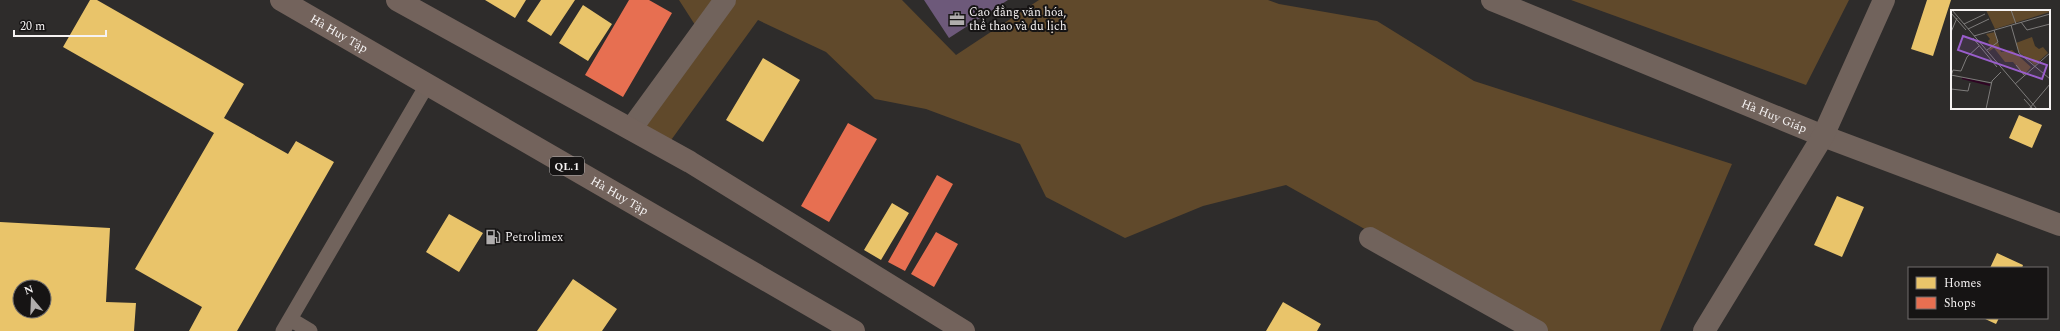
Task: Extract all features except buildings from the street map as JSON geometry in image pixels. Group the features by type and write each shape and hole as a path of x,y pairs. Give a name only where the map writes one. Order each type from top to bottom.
{"main road":[{"name":"Hà Huy Tập","path":"281,0 854,331"},
{"path":"398,0 690,162 964,331"}],"street":[{"path":"631,129 725,0"},
{"name":"Hà Huy Giáp","path":"1492,0 1823,136 2060,225"},
{"path":"1704,331 1823,136 1884,0"},
{"path":"1370,238 1537,331"}],"lane":[{"path":"310,331 287,325 427,85"}],"shaded area":[{"path":"679,0 902,0 956,55 1039,0 1268,0 1279,4 1377,21 1474,81 1732,164 1660,331 1547,331 1286,185 1203,206 1125,238 1046,197 1020,144 926,109 875,99 826,52 758,20 661,154 633,133 697,28"},
{"path":"1571,0 1849,0 1806,85"}],"place":[{"name":"Cao đẳng văn hóa, thể thao và du lịch","path":"957,19"},
{"name":"Petrolimex","path":"493,237"}]}
